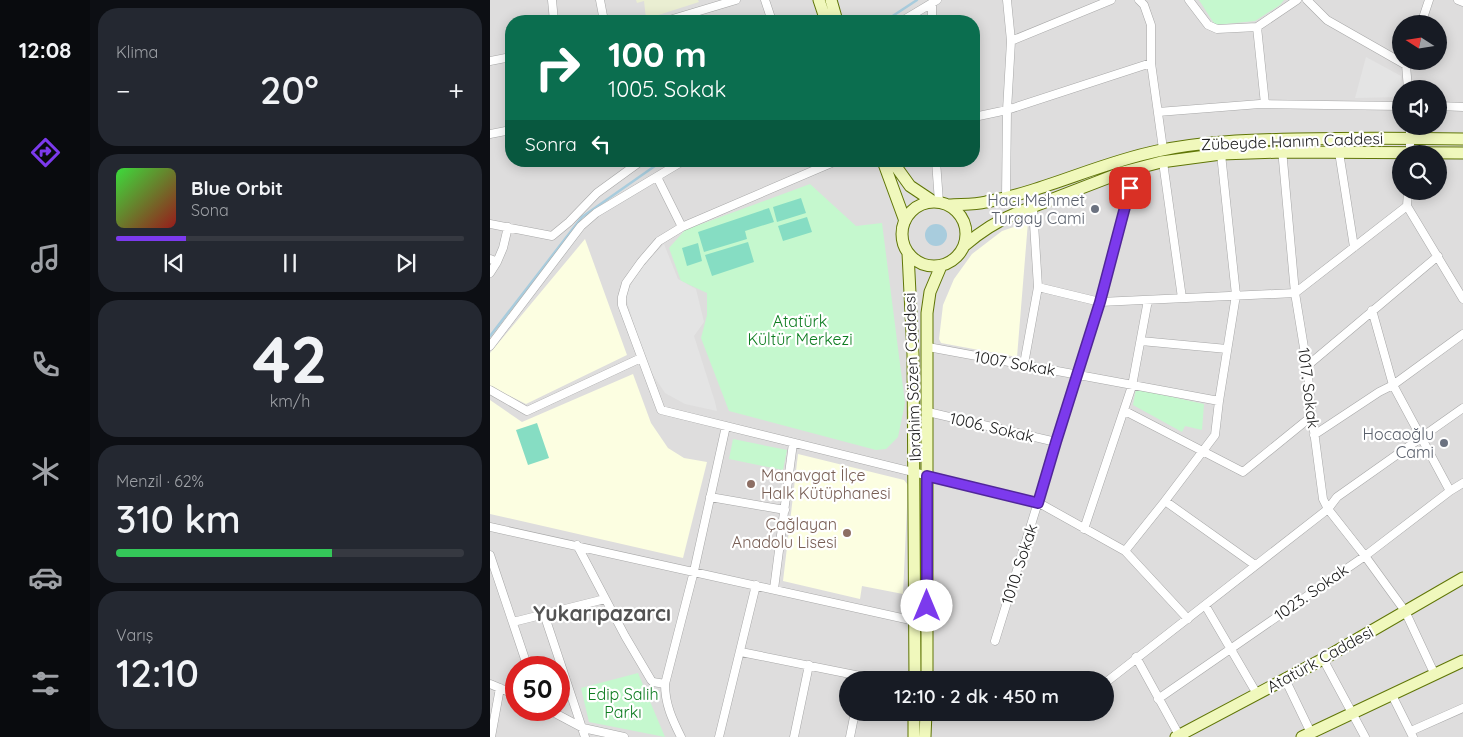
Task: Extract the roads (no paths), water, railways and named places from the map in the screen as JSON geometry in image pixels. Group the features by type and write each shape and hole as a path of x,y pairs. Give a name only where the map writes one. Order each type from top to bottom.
{"main road":[{"path":"819,0 824,15"},
{"path":"831,0 835,15"},
{"name":"Zübeyde Hanım Caddesi","path":"941,203 985,203 1163,149 1225,140 1392,133"},
{"name":"Zübeyde Hanım Caddesi","path":"1433,135 1463,139"},
{"name":"Zübeyde Hanım Caddesi","path":"964,246 977,235 1003,219 1135,169 1163,162 1220,154 1282,152 1392,153"},
{"name":"Zübeyde Hanım Caddesi","path":"1447,153 1463,153"},
{"path":"885,167 905,221"},
{"path":"896,167 910,186 956,211 966,227 964,246 959,255 951,262 941,266 926,266 913,259 908,253 902,237 905,221 916,208 923,204 941,203"},
{"name":"Ibrahim Sözen Caddesi","path":"908,253 913,354 915,671"},
{"name":"Ibrahim Sözen Caddesi","path":"927,671 927,313 930,292 941,266"},
{"name":"Atatürk Caddesi","path":"1178,737 1323,659 1463,578"},
{"path":"1311,735 1463,661"},
{"path":"914,721 914,737"},
{"path":"925,737 926,721"}],"street":[{"path":"552,0 553,15"},
{"path":"600,0 603,15"},
{"path":"685,15 736,0"},
{"path":"765,0 770,15"},
{"path":"1006,197 1007,110 1011,41 1007,0"},
{"path":"1011,41 1111,0"},
{"path":"1189,0 1208,25 1217,29 1257,27 1296,0"},
{"path":"1307,0 1327,20 1392,55"},
{"path":"1424,15 1429,0"},
{"path":"1458,0 1463,2"},
{"path":"912,15 935,2"},
{"path":"933,15 935,2"},
{"path":"1144,2 1151,25 1151,63 1163,149"},
{"path":"1257,27 1265,104"},
{"path":"490,61 505,58"},
{"path":"980,116 1007,110 1151,63"},
{"path":"1158,112 1265,104 1392,106"},
{"path":"1447,106 1463,107"},
{"path":"490,134 505,131"},
{"name":"1017. Sokak","path":"1281,139 1295,292 1307,366 1314,435 1324,499 1328,509 1405,611 1435,675"},
{"path":"1339,152 1354,246"},
{"path":"1125,551 1166,502 1215,435 1236,296 1220,154"},
{"path":"1163,162 1182,298"},
{"path":"490,224 552,236 569,222 597,192 632,167"},
{"path":"490,346 581,226 596,213 673,167"},
{"path":"937,167 941,203"},
{"path":"820,168 682,227 659,242 626,283 622,305 661,410 914,474 1038,503 1125,551 1188,619"},
{"name":"1010. Sokak","path":"995,641 1100,302 1135,169"},
{"path":"657,177 682,227"},
{"path":"1407,200 1407,206 1463,299"},
{"path":"1038,287 1100,302 1295,292 1407,206"},
{"path":"1024,364 1038,287 1033,208"},
{"path":"490,273 493,260 503,248 508,227"},
{"path":"1307,366 1438,256"},
{"path":"1084,529 1125,411 1148,300"},
{"path":"1372,310 1393,385 1450,491"},
{"path":"1314,435 1379,392 1393,385 1463,334"},
{"path":"1141,341 1227,349"},
{"name":"1007 Sokak","path":"928,347 1219,401"},
{"path":"490,390 528,411 641,358"},
{"path":"1114,675 1328,509 1337,497 1463,408"},
{"path":"1125,411 1243,472 1312,416"},
{"name":"1006. Sokak","path":"928,412 1056,442"},
{"path":"678,735 665,697 665,684 694,571 726,426"},
{"path":"774,589 793,443"},
{"name":"1023. Sokak","path":"1158,699 1365,556 1463,483"},
{"path":"710,497 785,510"},
{"path":"1166,502 1255,565"},
{"path":"490,527 915,621"},
{"path":"576,545 651,680 665,684"},
{"path":"490,555 524,656"},
{"path":"719,737 756,585"},
{"path":"513,622 605,599"},
{"path":"1205,606 1257,694"},
{"path":"544,614 585,737"},
{"path":"741,652 839,672"},
{"path":"1136,657 1178,737"},
{"path":"1323,659 1365,737"},
{"path":"794,737 809,665"},
{"path":"1285,679 1311,735"},
{"path":"490,684 505,690"},
{"path":"491,737 500,688"},
{"path":"1392,695 1412,734 1463,708"},
{"path":"570,721 583,728 624,737"},
{"path":"850,737 853,721"}],"water":[{"path":"936,224 944,227 947,235 944,243 936,246 928,243 925,235 928,227"}],"waterway":[{"path":"894,15 917,0"},
{"path":"490,336 582,217 653,167"}],"place":[{"name":"Hacı Mehmet Turgay Cami","path":"1095,209"},
{"name":"Hocaoğlu Cami","path":"1444,443"},
{"name":"Manavgat İlçe Halk Kütüphanesi","path":"751,484"},
{"name":"Çağlayan Anadolu Lisesi","path":"847,533"}],"district":[{"name":"Yukarıpazarcı","path":"602,613"}],"park label":[{"name":"Atatürk Kültür Merkezi","path":"800,330"},
{"name":"Edip Salih Parkı","path":"623,703"}]}
